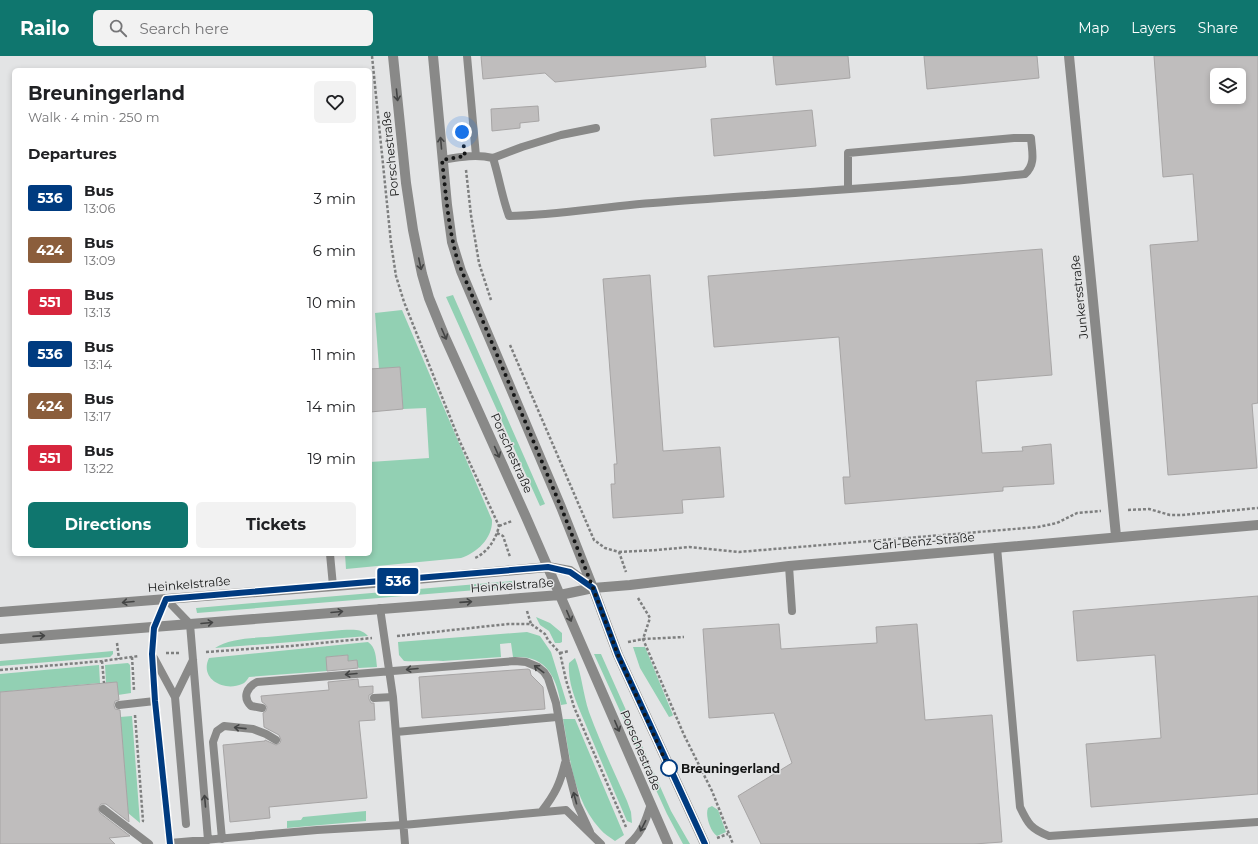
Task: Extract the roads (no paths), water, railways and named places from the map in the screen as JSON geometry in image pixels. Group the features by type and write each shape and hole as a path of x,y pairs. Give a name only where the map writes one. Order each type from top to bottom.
{"street":[{"name":"Porschestraße","path":"393,56 406,183 413,230 422,274 429,298 668,844"},
{"name":"Porschestraße","path":"433,56 447,205 452,242 461,271 555,492 618,655 705,844"},
{"name":"Junkersstraße","path":"1068,56 1116,536"},
{"name":"Carl-Benz-Straße","path":"593,588 788,566 1258,524"},
{"name":"Heinkelstraße","path":"0,612 332,586 548,567 570,572 593,588"},
{"name":"Heinkelstraße","path":"0,639 560,595 593,588"}],"lane":[{"path":"467,56 476,156"},
{"path":"442,160 465,156 484,156 493,158 561,135 596,128"},
{"path":"493,158 509,216 533,216 665,202 972,180 1025,174 1030,170 1033,163 1031,138 1014,138 848,153 848,188"},
{"path":"997,547 1020,807 1025,819 1036,831 1049,836 1258,822"},
{"path":"330,556 332,586"},
{"path":"788,566 792,611"},
{"path":"208,840 190,624 166,599 154,628 152,654 155,701 170,844 208,840 222,838 403,825 542,811 566,810 601,844"},
{"path":"380,608 393,696 405,844"},
{"path":"152,654 175,697 186,824"},
{"path":"175,697 193,659"},
{"path":"262,708 251,706 247,700 248,689 250,685 256,682 515,661 526,662 538,667 544,672 552,689 556,703 566,762 577,804 590,832"},
{"path":"374,698 393,696"},
{"path":"119,705 155,701"},
{"path":"396,732 558,718"},
{"path":"222,838 213,742 217,731 224,726 253,729 276,740"},
{"path":"542,811 554,796 560,783 566,762"},
{"path":"629,844 638,836 646,823 650,804"},
{"path":"103,809 149,844"}],"place":[{"name":"Breuningerland","path":"669,768"}]}
